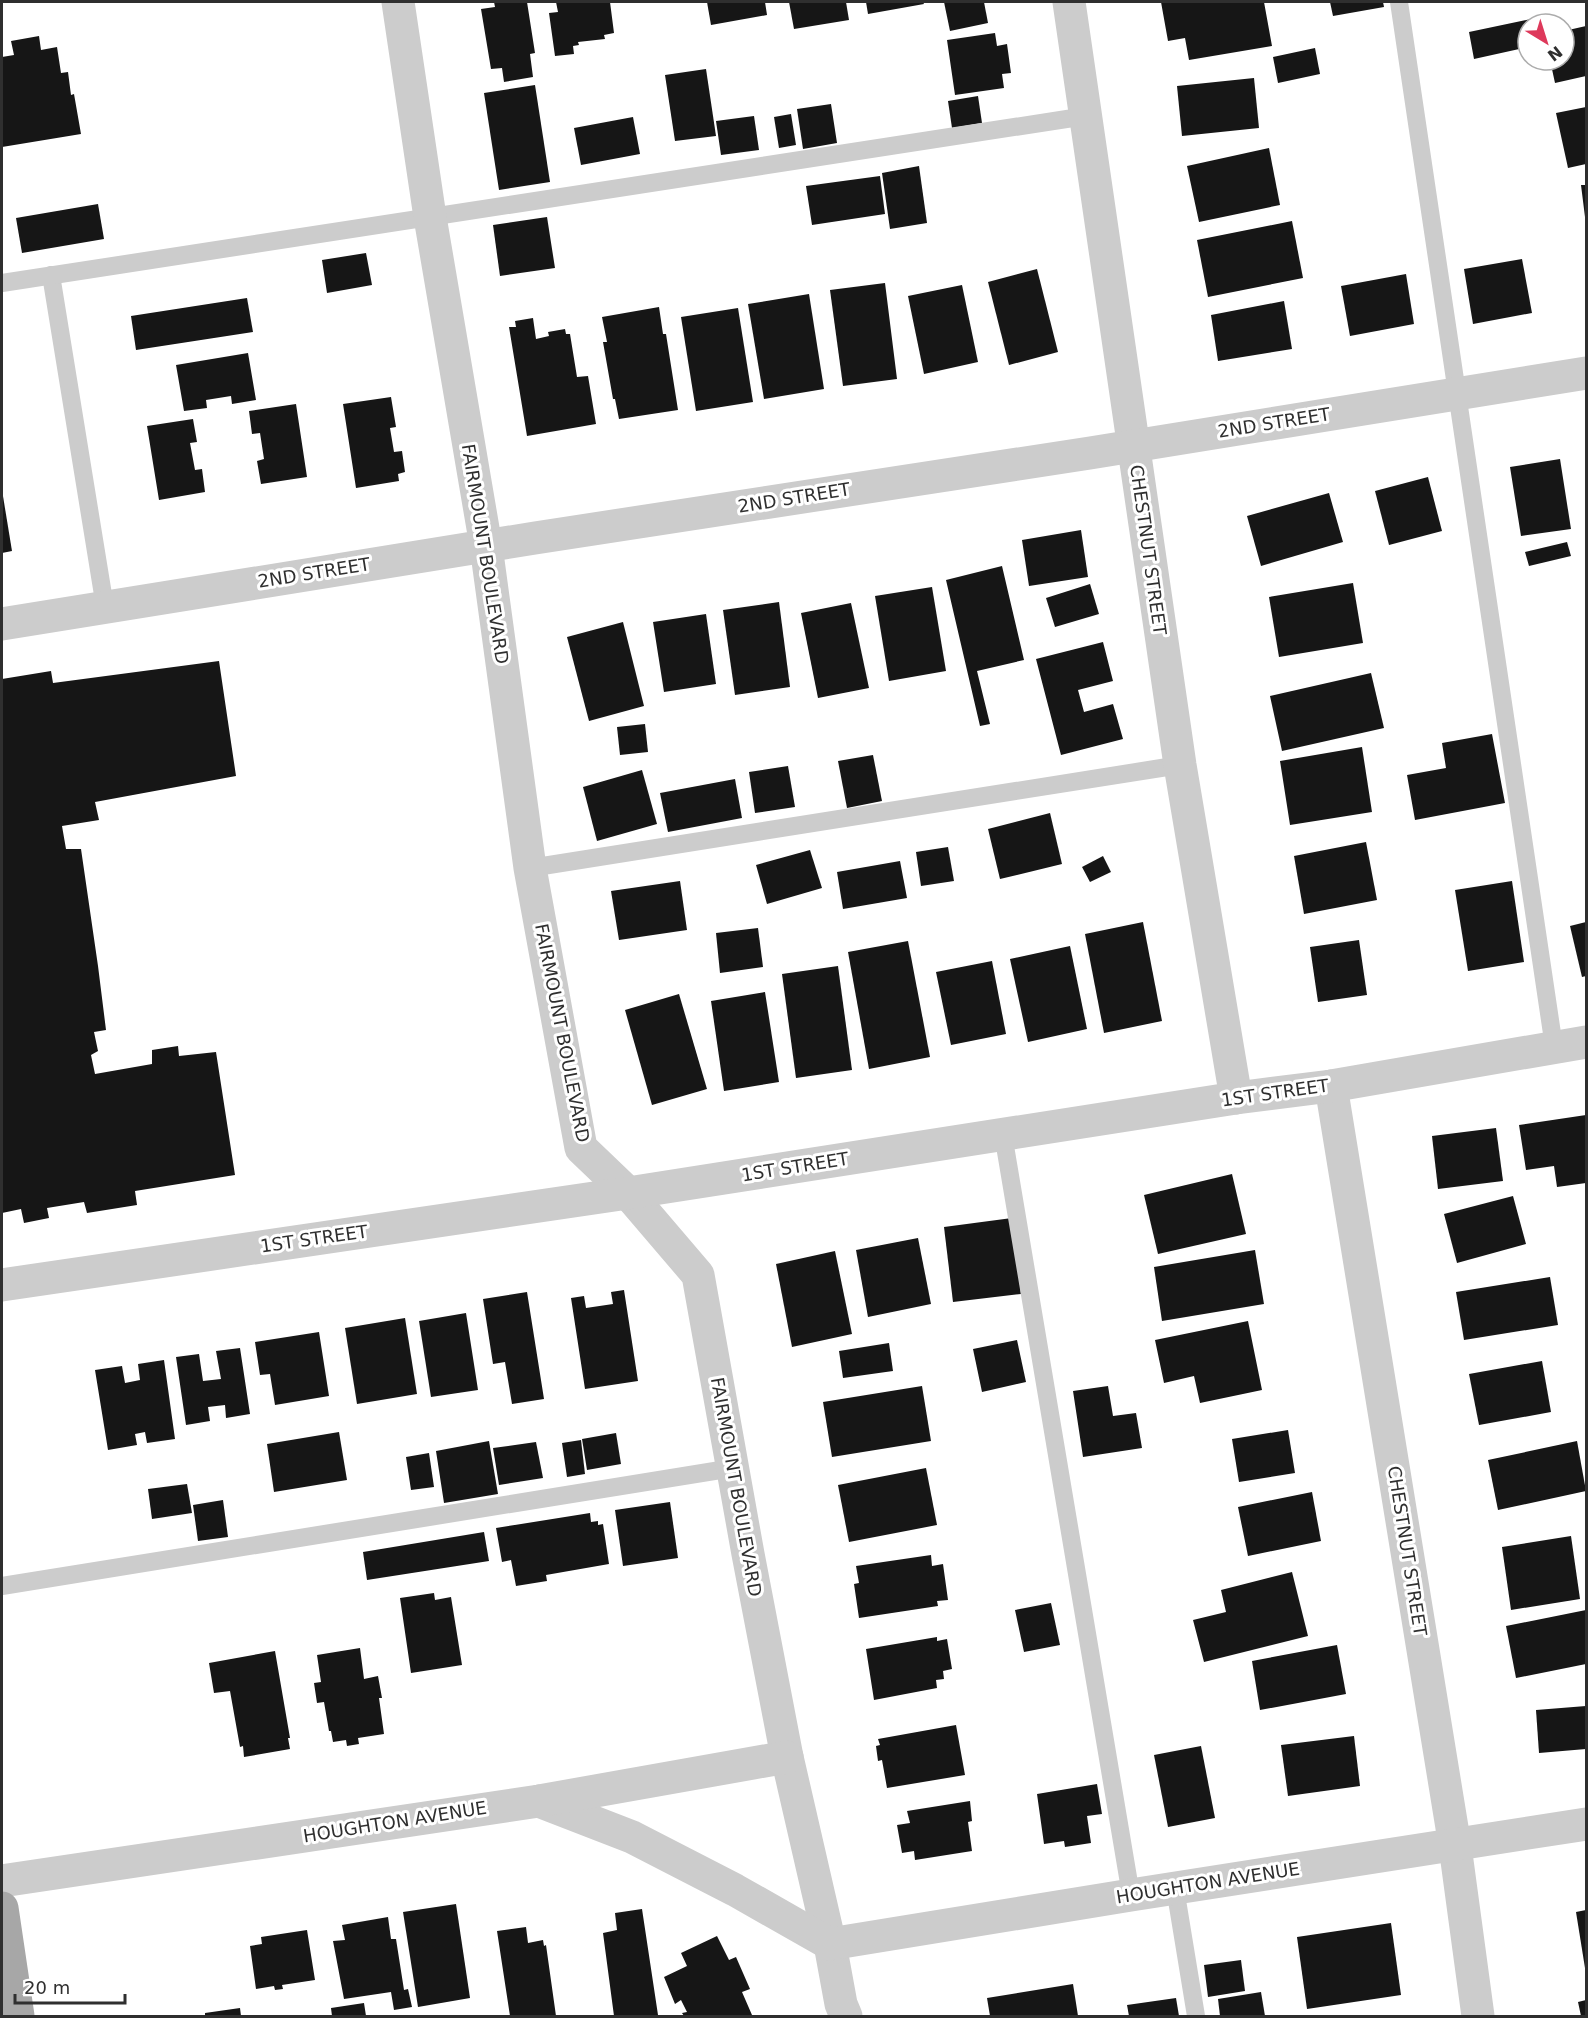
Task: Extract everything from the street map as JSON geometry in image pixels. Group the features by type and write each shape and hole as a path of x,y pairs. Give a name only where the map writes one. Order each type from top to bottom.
{"main road":[{"path":"2,1908 18,2016"}],"street":[{"name":"FAIRMOUNT BOULEVARD","path":"398,2 430,217 486,546 530,868 581,1148 628,1193 698,1275 787,1757 830,1944 841,2004 846,2016"},
{"name":"CHESTNUT STREET","path":"1069,2 1180,765 1236,1098"},
{"name":"2ND STREET","path":"2,624 1587,373"},
{"name":"1ST STREET","path":"2,1285 628,1193 1236,1098 1331,1086 1587,1042"},
{"name":"CHESTNUT STREET","path":"1331,1086 1455,1846 1478,2016"},
{"name":"HOUGHTON AVENUE","path":"2,1881 539,1801 787,1757"},
{"path":"539,1801 632,1837 735,1890 830,1944"},
{"name":"HOUGHTON AVENUE","path":"830,1944 1587,1824"}],"lane":[{"path":"1399,2 1554,1047"},
{"path":"2,282 1086,116"},
{"path":"51,275 105,607"},
{"path":"530,868 1180,765"},
{"path":"1003,1134 1131,1895"},
{"path":"2,1586 733,1468"},
{"path":"1175,1888 1196,2016"}],"building":[{"path":"494,2 527,2 535,53 530,54 533,77 504,82 502,68 491,69 481,9 495,7"},
{"path":"556,2 610,2 614,33 604,35 605,39 578,42 579,45 573,46 574,54 555,56 549,13 558,12"},
{"path":"707,2 765,2 767,15 711,25"},
{"path":"789,2 846,2 849,20 794,29"},
{"path":"866,2 923,2 924,4 868,14"},
{"path":"944,2 984,2 988,23 950,31"},
{"path":"1161,2 1264,2 1272,46 1189,60 1185,38 1168,41"},
{"path":"1330,2 1383,2 1384,7 1333,16"},
{"path":"1516,22 1516,50 1474,59 1469,32"},
{"path":"1586,26 1586,76 1555,83 1553,72 1576,72 1576,28"},
{"path":"995,33 997,46 1007,44 1011,73 1002,74 1004,88 955,95 947,40"},
{"path":"39,36 41,50 57,47 61,73 68,72 81,134 2,147 2,57 14,55 11,41"},
{"path":"1315,48 1320,74 1278,83 1273,57"},
{"path":"706,69 716,136 675,141 665,75"},
{"path":"1254,78 1259,128 1182,136 1177,86"},
{"path":"535,85 550,182 499,190 484,93"},
{"path":"978,96 982,123 952,128 948,101"},
{"path":"831,104 837,143 803,149 797,109"},
{"path":"1586,107 1586,164 1568,168 1556,113"},
{"path":"791,114 796,145 779,148 774,117"},
{"path":"754,116 759,150 721,155 716,121"},
{"path":"633,117 640,154 581,165 574,128"},
{"path":"1269,148 1280,205 1199,222 1187,166"},
{"path":"919,166 927,223 890,229 882,173"},
{"path":"880,176 885,214 812,225 806,186"},
{"path":"1581,185 1586,185 1586,217 1585,217"},
{"path":"98,204 104,239 22,253 16,218"},
{"path":"547,217 555,268 500,276 493,225"},
{"path":"1292,221 1303,278 1208,297 1197,240"},
{"path":"366,253 372,285 327,293 322,260"},
{"path":"1522,259 1532,313 1473,324 1464,269"},
{"path":"1037,269 1058,352 1009,365 988,282"},
{"path":"1406,274 1414,324 1350,336 1341,286"},
{"path":"885,283 897,379 843,386 830,290"},
{"path":"962,285 978,362 924,374 908,296"},
{"path":"809,294 824,389 764,399 748,304"},
{"path":"247,298 253,332 136,350 131,316"},
{"path":"1284,301 1292,349 1218,361 1211,315"},
{"path":"659,307 663,334 666,334 678,410 619,419 615,399 613,399 603,342 607,342 602,317"},
{"path":"738,308 753,402 696,411 681,317"},
{"path":"533,318 536,339 549,336 548,332 565,329 566,334 570,334 577,377 588,376 596,424 527,436 509,327 516,327 515,321"},
{"path":"248,353 256,400 232,404 231,396 206,400 207,408 184,411 176,365"},
{"path":"391,397 396,427 390,428 394,452 402,451 405,472 398,474 399,481 356,488 343,404"},
{"path":"296,404 307,477 261,484 257,461 264,459 260,433 252,434 249,411"},
{"path":"193,419 197,442 190,443 195,470 202,469 205,492 159,500 147,426"},
{"path":"1560,459 1571,529 1521,536 1510,467"},
{"path":"1428,477 1442,531 1389,545 1375,491"},
{"path":"2,490 12,551 2,553"},
{"path":"1329,493 1343,542 1261,566 1247,516"},
{"path":"1081,530 1088,577 1029,586 1022,540"},
{"path":"1567,542 1571,556 1529,566 1525,552"},
{"path":"1002,566 1024,660 977,671 990,724 980,726 946,580"},
{"path":"1353,583 1363,643 1279,657 1269,597"},
{"path":"1090,584 1099,614 1055,627 1046,598"},
{"path":"932,587 946,671 889,681 875,596"},
{"path":"779,602 790,687 735,695 723,610"},
{"path":"851,603 869,688 818,698 801,613"},
{"path":"706,614 716,684 664,692 653,622"},
{"path":"623,622 644,706 589,721 567,637"},
{"path":"1103,642 1113,681 1078,690 1084,712 1113,704 1123,739 1061,755 1036,659"},
{"path":"219,661 236,776 95,802 99,820 62,826 66,849 81,849 98,966 106,1030 94,1032 98,1051 91,1055 95,1074 152,1064 152,1050 178,1046 179,1056 216,1052 235,1175 135,1191 137,1205 87,1213 84,1202 47,1208 49,1218 24,1223 21,1209 2,1213 2,679 51,671 53,683"},
{"path":"1371,673 1384,728 1282,751 1270,696"},
{"path":"645,724 648,752 620,755 617,727"},
{"path":"1492,734 1505,803 1415,820 1407,775 1446,768 1442,743"},
{"path":"1362,747 1372,812 1290,825 1280,761"},
{"path":"873,755 882,801 847,808 838,761"},
{"path":"788,766 795,807 755,813 749,772"},
{"path":"642,770 657,824 597,841 583,787"},
{"path":"735,779 742,818 668,832 660,793"},
{"path":"1050,813 1062,864 1000,879 988,829"},
{"path":"1366,842 1377,900 1304,914 1294,856"},
{"path":"948,847 954,881 921,886 916,852"},
{"path":"810,850 822,888 767,904 756,865"},
{"path":"1103,856 1111,872 1090,882 1082,867"},
{"path":"900,861 907,898 843,909 837,872"},
{"path":"680,881 687,930 619,940 611,891"},
{"path":"1512,881 1524,962 1468,971 1455,890"},
{"path":"1143,922 1162,1021 1104,1033 1085,934"},
{"path":"1586,922 1586,976 1582,977 1570,926"},
{"path":"758,928 763,967 720,973 716,933"},
{"path":"1359,940 1367,995 1318,1002 1310,947"},
{"path":"908,941 930,1057 869,1069 848,952"},
{"path":"1070,946 1087,1029 1028,1042 1010,959"},
{"path":"992,961 1006,1034 951,1045 936,972"},
{"path":"838,966 852,1070 796,1078 782,974"},
{"path":"765,992 779,1082 724,1091 711,1001"},
{"path":"679,994 707,1089 652,1105 625,1010"},
{"path":"1586,1115 1586,1183 1557,1187 1554,1166 1526,1170 1519,1125"},
{"path":"1496,1128 1503,1181 1438,1189 1432,1136"},
{"path":"1232,1174 1246,1234 1158,1254 1144,1195"},
{"path":"1513,1196 1526,1244 1457,1263 1444,1214"},
{"path":"1012,1218 1021,1294 953,1302 944,1227"},
{"path":"918,1238 931,1304 868,1317 856,1250"},
{"path":"1255,1250 1264,1304 1162,1321 1154,1267"},
{"path":"835,1251 852,1334 792,1347 776,1264"},
{"path":"1550,1277 1558,1325 1464,1340 1456,1292"},
{"path":"624,1290 638,1381 585,1389 571,1298 584,1296 586,1308 613,1304 611,1292"},
{"path":"527,1292 544,1399 512,1404 505,1362 493,1364 483,1299"},
{"path":"466,1313 478,1390 431,1397 419,1321"},
{"path":"405,1318 417,1394 357,1404 345,1328"},
{"path":"1248,1321 1262,1390 1200,1403 1194,1376 1164,1383 1155,1340"},
{"path":"319,1332 329,1396 275,1405 270,1374 260,1375 255,1342"},
{"path":"1017,1340 1026,1382 982,1392 973,1349"},
{"path":"889,1343 893,1371 843,1378 839,1351"},
{"path":"240,1348 250,1414 226,1418 225,1405 208,1407 210,1421 186,1425 176,1357 199,1354 203,1381 221,1379 216,1351"},
{"path":"164,1360 175,1439 147,1443 145,1432 135,1434 137,1445 108,1450 95,1370 122,1366 125,1383 140,1380 138,1364"},
{"path":"1542,1361 1551,1412 1479,1425 1469,1374"},
{"path":"922,1386 931,1441 832,1457 823,1402"},
{"path":"1108,1386 1113,1416 1136,1413 1142,1448 1083,1457 1073,1391"},
{"path":"1288,1430 1295,1473 1239,1482 1232,1439"},
{"path":"339,1432 347,1480 274,1492 267,1444"},
{"path":"616,1433 621,1464 587,1470 582,1439"},
{"path":"581,1440 585,1474 567,1477 562,1443"},
{"path":"489,1441 498,1494 444,1503 436,1451"},
{"path":"1577,1441 1586,1491 1498,1510 1488,1460"},
{"path":"536,1442 543,1478 499,1485 493,1448"},
{"path":"429,1453 434,1487 411,1490 406,1457"},
{"path":"926,1468 937,1525 849,1542 838,1485"},
{"path":"187,1484 192,1513 152,1519 148,1489"},
{"path":"1312,1492 1321,1541 1248,1556 1238,1507"},
{"path":"223,1500 228,1537 198,1541 193,1505"},
{"path":"670,1502 678,1558 623,1566 615,1510"},
{"path":"590,1513 591,1522 598,1521 598,1525 603,1524 609,1564 546,1575 547,1581 516,1586 511,1560 502,1562 496,1528"},
{"path":"484,1532 489,1561 367,1580 363,1552"},
{"path":"1571,1536 1580,1599 1511,1610 1502,1547"},
{"path":"931,1555 932,1566 943,1564 948,1600 937,1601 938,1606 859,1618 854,1584 859,1583 856,1566"},
{"path":"1292,1572 1308,1636 1204,1662 1193,1620 1226,1612 1221,1590"},
{"path":"434,1593 435,1600 451,1597 462,1665 411,1673 400,1598"},
{"path":"1051,1603 1060,1645 1024,1652 1015,1610"},
{"path":"1586,1610 1586,1664 1516,1678 1506,1626"},
{"path":"937,1637 937,1641 947,1639 952,1669 943,1671 944,1679 936,1680 937,1688 874,1700 866,1649"},
{"path":"1337,1645 1346,1694 1260,1710 1252,1661"},
{"path":"360,1648 364,1679 378,1676 384,1734 358,1738 359,1744 347,1746 346,1740 333,1742 324,1702 317,1703 314,1683 321,1682 317,1655"},
{"path":"275,1651 290,1749 244,1757 243,1746 240,1747 230,1691 214,1693 209,1663"},
{"path":"1586,1706 1586,1749 1539,1753 1536,1710"},
{"path":"956,1725 965,1775 887,1788 882,1760 878,1761 876,1746 880,1745 878,1739"},
{"path":"1354,1736 1360,1786 1288,1796 1281,1745"},
{"path":"1201,1746 1215,1818 1168,1827 1154,1755"},
{"path":"1097,1784 1102,1814 1087,1816 1091,1843 1065,1847 1064,1841 1044,1844 1037,1794"},
{"path":"970,1801 972,1821 968,1822 972,1851 915,1860 914,1851 902,1853 897,1825 910,1823 907,1811"},
{"path":"456,1904 470,1998 418,2007 403,1912"},
{"path":"642,1909 658,2015 614,2016 603,1933 617,1930 615,1913"},
{"path":"1586,1910 1586,1968 1585,1968 1576,1912"},
{"path":"388,1917 391,1939 396,1939 404,1990 408,1989 412,2007 394,2010 391,1992 344,1999 333,1941 345,1940 342,1925"},
{"path":"1391,1923 1401,1995 1307,2009 1297,1937"},
{"path":"526,1927 528,1943 543,1940 544,1946 546,1945 556,2016 510,2016 497,1931"},
{"path":"307,1930 315,1980 282,1985 283,1989 275,1990 274,1986 256,1989 250,1946 262,1944 261,1937"},
{"path":"717,1936 729,1960 736,1957 750,1989 742,1992 752,2015 684,2016 682,2013 687,2012 681,2000 675,2004 664,1977 687,1966 681,1953"},
{"path":"1241,1960 1245,1991 1208,1997 1204,1965"},
{"path":"1073,1984 1078,2016 990,2016 987,1998"},
{"path":"1261,1992 1265,2016 1220,2016 1218,1999"},
{"path":"1176,1998 1179,2016 1129,2016 1127,2005"},
{"path":"1586,2000 1586,2016 1581,2016 1578,2002"},
{"path":"364,2003 366,2016 332,2016 331,2008"},
{"path":"240,2008 241,2016 205,2016 205,2013"}]}
